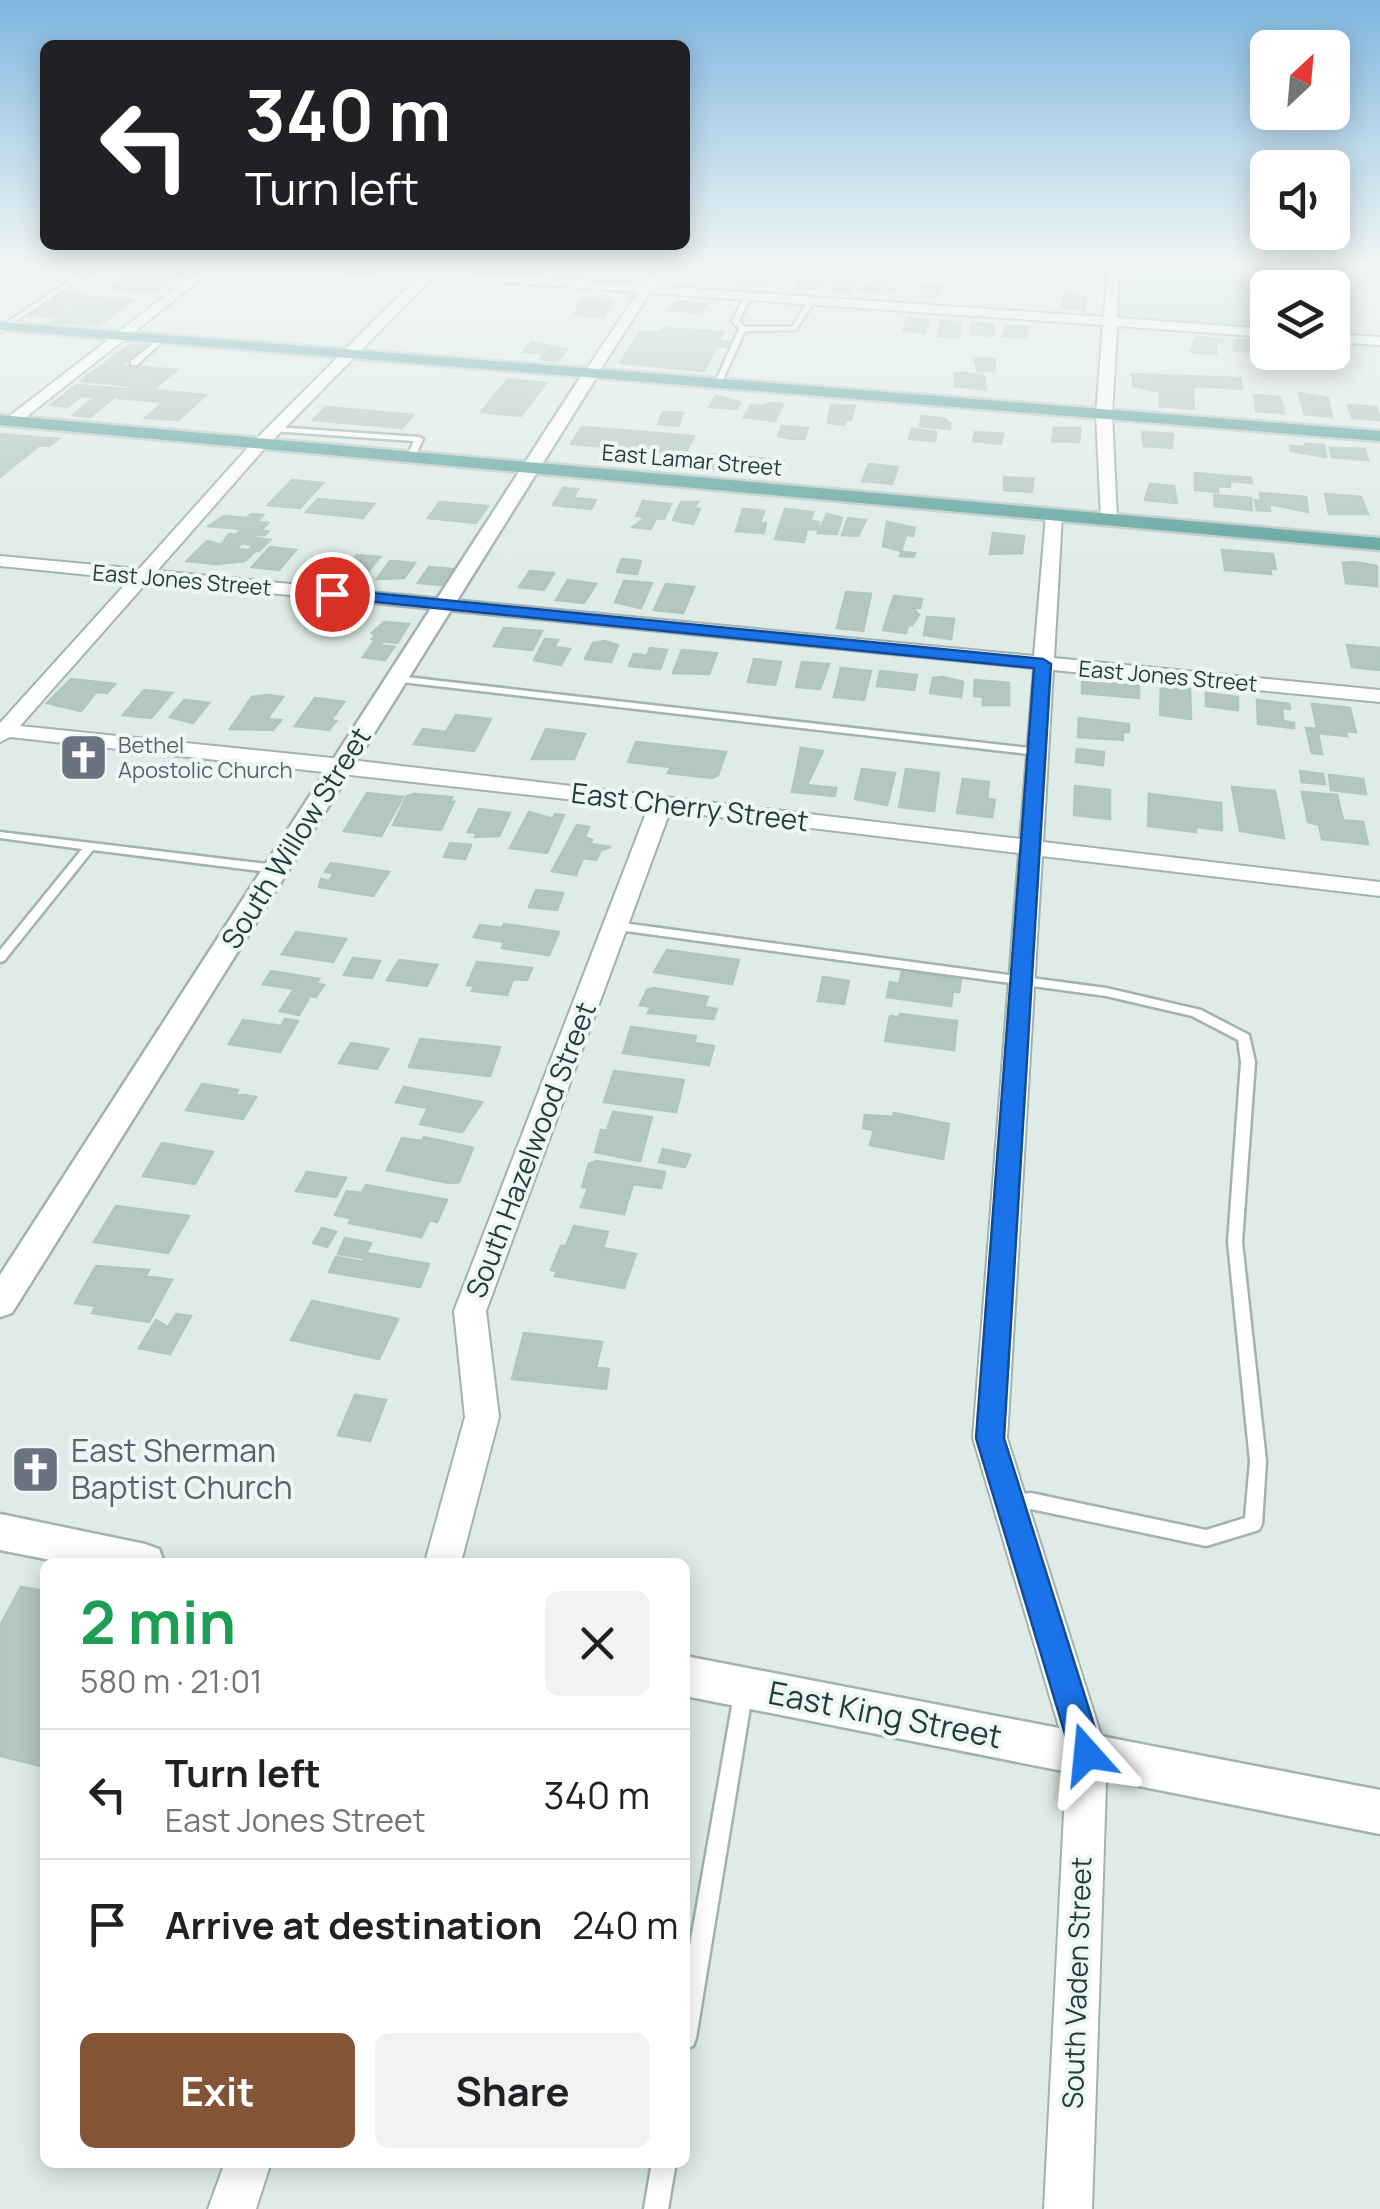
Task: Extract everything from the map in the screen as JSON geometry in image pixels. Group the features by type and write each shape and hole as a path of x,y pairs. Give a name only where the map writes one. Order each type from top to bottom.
{"main road":[{"path":"525,368 1380,436"},
{"name":"East Lamar Street","path":"6,420 258,446 1380,544"}],"street":[{"path":"6,420 77,368"},
{"path":"2,732 258,446 335,368"},
{"path":"592,373 595,368"},
{"path":"1107,368 1104,414 1109,518"},
{"name":"South Willow Street","path":"0,1303 592,373"},
{"name":"South Vaden Street","path":"1054,515 990,1438 1087,1754 1068,2209"},
{"name":"East Jones Street","path":"0,562 1380,696"},
{"name":"East Cherry Street","path":"2,732 342,764 1380,888"},
{"name":"South Hazelwood Street","path":"444,1558 482,1417 470,1311 661,804"},
{"path":"0,1532 125,1558"},
{"name":"East King Street","path":"690,1677 1380,1812"},
{"path":"232,2209 246,2168"}],"lane":[{"path":"716,383 723,368"},
{"path":"276,428 419,439 410,458"},
{"path":"305,450 317,432"},
{"path":"397,678 1036,752"},
{"path":"0,835 276,870"},
{"path":"0,958 90,846"},
{"path":"615,926 920,969 1021,978 1159,1003 1222,1024 1244,1038 1248,1062 1235,1242 1258,1461 1253,1524 1206,1538 1031,1500 1008,1502"},
{"path":"690,2008 744,1688"},
{"path":"656,2209 663,2168"}],"building":[{"path":"98,368 177,370 155,388 81,381"},
{"path":"955,373 984,376 986,390 955,386"},
{"path":"1132,374 1240,378 1242,389 1193,386 1194,409 1160,406 1160,392 1133,386"},
{"path":"508,379 546,383 521,416 481,412"},
{"path":"77,385 124,389 90,417 73,415 95,397 81,396 67,407 51,405"},
{"path":"130,388 206,395 178,420 145,418 164,402 118,398"},
{"path":"1299,393 1328,398 1332,417 1305,414"},
{"path":"1254,395 1280,397 1284,413 1256,411"},
{"path":"716,396 740,402 737,409 710,407"},
{"path":"783,404 775,421 744,417 751,405"},
{"path":"831,405 855,406 851,420 846,419 844,425 828,423"},
{"path":"1348,405 1376,407 1380,420 1352,418"},
{"path":"326,407 413,415 402,428 313,420"},
{"path":"663,412 683,413 678,426 658,424"},
{"path":"922,416 945,419 950,429 920,426"},
{"path":"782,426 808,428 804,439 794,439 778,436"},
{"path":"582,427 694,436 685,454 571,444"},
{"path":"1054,428 1080,428 1079,442 1052,441"},
{"path":"912,429 936,432 935,441 909,439"},
{"path":"975,432 1003,434 1001,444 973,441"},
{"path":"1142,432 1173,434 1172,448 1144,446"},
{"path":"0,434 58,439 49,446 25,447 36,448 0,477"},
{"path":"1324,445 1326,457 1291,451 1290,446"},
{"path":"1330,448 1365,449 1368,460 1332,457"},
{"path":"702,454 730,456 724,470 697,467"},
{"path":"749,457 784,461 781,470 771,469 769,474 744,468"},
{"path":"869,464 898,467 892,484 862,481"},
{"path":"1195,473 1251,478 1252,483 1230,481 1230,487 1218,486 1218,492 1195,490"},
{"path":"1004,477 1033,479 1032,492 1004,490"},
{"path":"292,480 323,483 300,508 268,505"},
{"path":"1150,484 1174,486 1177,503 1145,500"},
{"path":"563,488 578,489 573,498 596,500 591,509 553,505"},
{"path":"1260,493 1306,497 1308,512 1269,504 1270,511 1257,510 1255,500 1261,501"},
{"path":"1325,494 1361,497 1368,514 1329,514"},
{"path":"1214,495 1251,498 1252,510 1215,506"},
{"path":"318,499 374,504 363,518 306,512"},
{"path":"643,501 671,504 664,519 656,518 651,529 633,527 646,517 636,516"},
{"path":"440,502 488,506 476,523 428,518"},
{"path":"681,502 698,502 694,508 700,509 693,524 673,520"},
{"path":"743,509 764,511 760,523 766,523 764,533 736,531"},
{"path":"785,509 813,512 810,521 819,522 817,530 807,529 804,542 775,539"},
{"path":"251,514 263,515 256,522 268,523 261,530 268,531 265,535 236,535 241,529 209,526 224,516 247,518"},
{"path":"827,514 842,518 837,534 818,533"},
{"path":"848,518 866,520 858,536 842,535"},
{"path":"887,522 915,528 913,536 906,535 901,551 883,546"},
{"path":"993,533 1024,536 1022,553 990,554"},
{"path":"229,534 270,540 259,551 249,550 254,545 242,543 236,549 255,551 245,561 187,561 207,541 221,545"},
{"path":"270,547 296,550 279,570 252,567"},
{"path":"1222,550 1273,554 1276,569 1270,568 1271,574 1225,570"},
{"path":"357,555 380,557 363,578 339,575"},
{"path":"622,559 641,561 637,574 617,572"},
{"path":"390,561 415,563 404,578 377,579"},
{"path":"1343,563 1377,566 1377,586 1346,583"},
{"path":"429,567 453,569 442,585 418,583"},
{"path":"530,571 554,573 544,590 519,587"},
{"path":"568,580 596,584 584,603 556,600"},
{"path":"624,581 652,583 641,608 615,602"},
{"path":"666,584 694,587 683,613 654,610"},
{"path":"846,592 871,594 863,631 837,628"},
{"path":"894,596 922,599 920,608 912,607 919,615 908,625 906,633 883,630"},
{"path":"927,617 954,619 951,639 924,635"},
{"path":"384,622 409,624 397,643 383,641 380,645 394,647 385,660 363,657 375,640 372,639 376,634 372,633"},
{"path":"504,628 542,631 532,650 494,646"},
{"path":"545,639 558,640 554,647 570,649 561,665 534,660"},
{"path":"593,643 618,645 611,662 585,659"},
{"path":"1347,645 1380,648 1380,670 1352,667"},
{"path":"650,648 667,650 660,669 629,666 634,654 647,656"},
{"path":"682,650 717,653 709,674 673,673"},
{"path":"754,659 781,662 775,685 748,682"},
{"path":"802,662 829,664 820,689 796,687"},
{"path":"841,668 871,671 864,700 834,697"},
{"path":"880,671 917,675 914,690 877,686"},
{"path":"933,678 963,682 961,697 930,693"},
{"path":"71,679 115,684 107,693 96,692 81,711 47,703"},
{"path":"975,680 1009,683 1009,705 983,705 983,697 974,696"},
{"path":"1082,680 1139,686 1139,698 1082,693"},
{"path":"1161,688 1190,689 1191,719 1160,715"},
{"path":"144,690 172,693 151,718 123,715"},
{"path":"1206,693 1238,697 1238,710 1206,706"},
{"path":"252,697 283,697 267,719 281,720 273,730 230,729"},
{"path":"315,698 344,702 329,730 295,726"},
{"path":"184,700 209,703 193,723 170,717"},
{"path":"1257,700 1289,704 1290,709 1282,708 1283,721 1294,723 1294,728 1258,724"},
{"path":"1312,704 1350,708 1356,732 1345,731 1347,736 1318,733"},
{"path":"456,715 491,719 474,751 414,744 423,729 446,732"},
{"path":"1079,718 1129,724 1129,732 1123,732 1123,740 1078,737"},
{"path":"1306,728 1317,729 1322,754 1312,753"},
{"path":"546,729 585,734 574,759 532,759"},
{"path":"636,742 726,752 718,775 712,778 668,773 671,767 628,762"},
{"path":"801,748 823,751 807,785 836,788 835,796 792,792"},
{"path":"1077,749 1104,752 1103,765 1076,762"},
{"path":"862,769 895,773 887,805 855,799"},
{"path":"906,769 939,773 934,811 899,807"},
{"path":"1300,771 1323,774 1325,784 1302,782"},
{"path":"1329,775 1363,779 1366,794 1331,790"},
{"path":"963,779 989,782 987,799 995,800 992,817 957,813"},
{"path":"1075,786 1110,790 1110,819 1074,815"},
{"path":"1232,787 1275,791 1284,838 1240,831"},
{"path":"1302,792 1337,795 1343,820 1363,822 1368,844 1322,839 1319,825 1308,822"},
{"path":"367,793 403,797 381,836 344,831"},
{"path":"1149,794 1221,803 1222,830 1196,827 1196,832 1148,826"},
{"path":"407,796 452,797 449,803 454,802 441,830 393,825"},
{"path":"479,809 510,813 499,836 475,837 477,833 468,832"},
{"path":"529,812 553,819 555,814 564,815 547,853 510,848"},
{"path":"577,825 589,827 585,837 592,840 590,844 611,847 601,850 596,860 583,858 576,875 552,871"},
{"path":"450,843 471,845 465,859 444,857"},
{"path":"331,863 389,872 373,896 319,887 321,879 329,881 334,873 325,872"},
{"path":"536,890 563,893 557,910 529,907"},
{"path":"504,924 559,932 549,955 502,948 505,942 474,937 480,925 502,928"},
{"path":"296,932 346,939 333,962 282,954"},
{"path":"667,950 739,960 732,984 654,972"},
{"path":"353,958 380,961 372,978 344,975"},
{"path":"399,960 437,965 427,986 387,980"},
{"path":"477,962 532,968 527,980 513,979 507,995 472,991 474,986 467,985"},
{"path":"271,971 319,979 316,983 324,985 316,997 310,996 299,1015 280,1011 294,989 263,984"},
{"path":"902,971 961,980 959,992 953,991 951,1006 887,997 890,982 899,984"},
{"path":"823,977 849,981 844,1004 818,1001"},
{"path":"647,990 708,997 704,1007 717,1009 713,1019 648,1013 651,1007 640,1005"},
{"path":"890,1016 957,1021 954,1050 885,1041"},
{"path":"285,1019 298,1021 280,1052 229,1044 243,1020 281,1026"},
{"path":"631,1027 696,1036 694,1043 714,1046 709,1065 623,1053"},
{"path":"420,1039 500,1047 490,1076 409,1067"},
{"path":"351,1043 388,1049 377,1069 339,1063"},
{"path":"614,1071 684,1080 676,1112 604,1102"},
{"path":"202,1084 256,1097 243,1119 186,1110"},
{"path":"404,1087 482,1102 462,1132 420,1124 428,1108 396,1102"},
{"path":"613,1112 652,1117 640,1161 595,1152 601,1130 607,1131"},
{"path":"894,1113 949,1124 943,1159 870,1145 874,1130 863,1128 865,1115 894,1117"},
{"path":"424,1137 473,1148 459,1182 387,1170 402,1138 422,1141"},
{"path":"162,1143 213,1152 195,1184 143,1176"},
{"path":"663,1149 690,1155 685,1167 659,1162"},
{"path":"597,1161 665,1172 661,1188 633,1184 624,1214 581,1207 588,1188 582,1187 589,1164"},
{"path":"307,1172 346,1178 336,1197 296,1191"},
{"path":"366,1185 447,1200 437,1222 430,1220 421,1237 349,1223 351,1218 335,1215 347,1191 362,1193"},
{"path":"116,1206 189,1216 168,1253 94,1242"},
{"path":"574,1226 608,1232 603,1248 636,1254 624,1288 555,1276 557,1271 551,1270"},
{"path":"322,1228 336,1232 327,1247 313,1243"},
{"path":"345,1238 371,1243 366,1253 429,1264 420,1287 329,1272 336,1257 363,1262 364,1258 338,1254"},
{"path":"96,1266 149,1270 146,1276 172,1280 149,1322 92,1313 96,1306 75,1303"},
{"path":"312,1301 398,1319 379,1359 291,1340"},
{"path":"176,1314 191,1316 170,1354 139,1348 156,1320 168,1327"},
{"path":"524,1333 602,1342 596,1368 609,1369 606,1389 512,1379"},
{"path":"355,1395 386,1400 370,1441 338,1435"},
{"path":"21,1587 40,1590 40,1766 0,1756 0,1626"}],"place":[{"name":"Bethel Apostolic Church","path":"83,758"},
{"name":"East Sherman Baptist Church","path":"36,1469"}],"route":[{"path":"332,594 1043,664 990,1438 1087,1754"}]}
